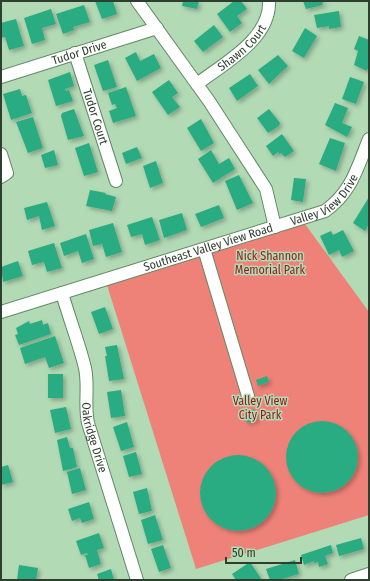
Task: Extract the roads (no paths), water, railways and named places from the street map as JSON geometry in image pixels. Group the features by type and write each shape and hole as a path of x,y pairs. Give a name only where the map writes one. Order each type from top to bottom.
{"street":[{"name":"Southeast Valley View Road","path":"1,312 275,226 266,188 197,84 137,1"},
{"name":"Shawn Court","path":"197,84 259,35 268,14 269,1"},
{"name":"Tudor Drive","path":"1,77 157,28"},
{"name":"Tudor Court","path":"75,53 116,180"},
{"name":"Valley View Drive","path":"275,226 316,214 336,203 350,186 369,139"},
{"path":"1,154 8,173 1,177"},
{"path":"204,249 248,396"},
{"name":"Oakridge Drive","path":"62,293 85,368 87,386 86,411 88,423 137,580"},
{"path":"351,580 369,574"}],"park label":[{"name":"Nick Shannon Memorial Park","path":"270,263"},
{"name":"Valley View City Park","path":"260,408"}]}
